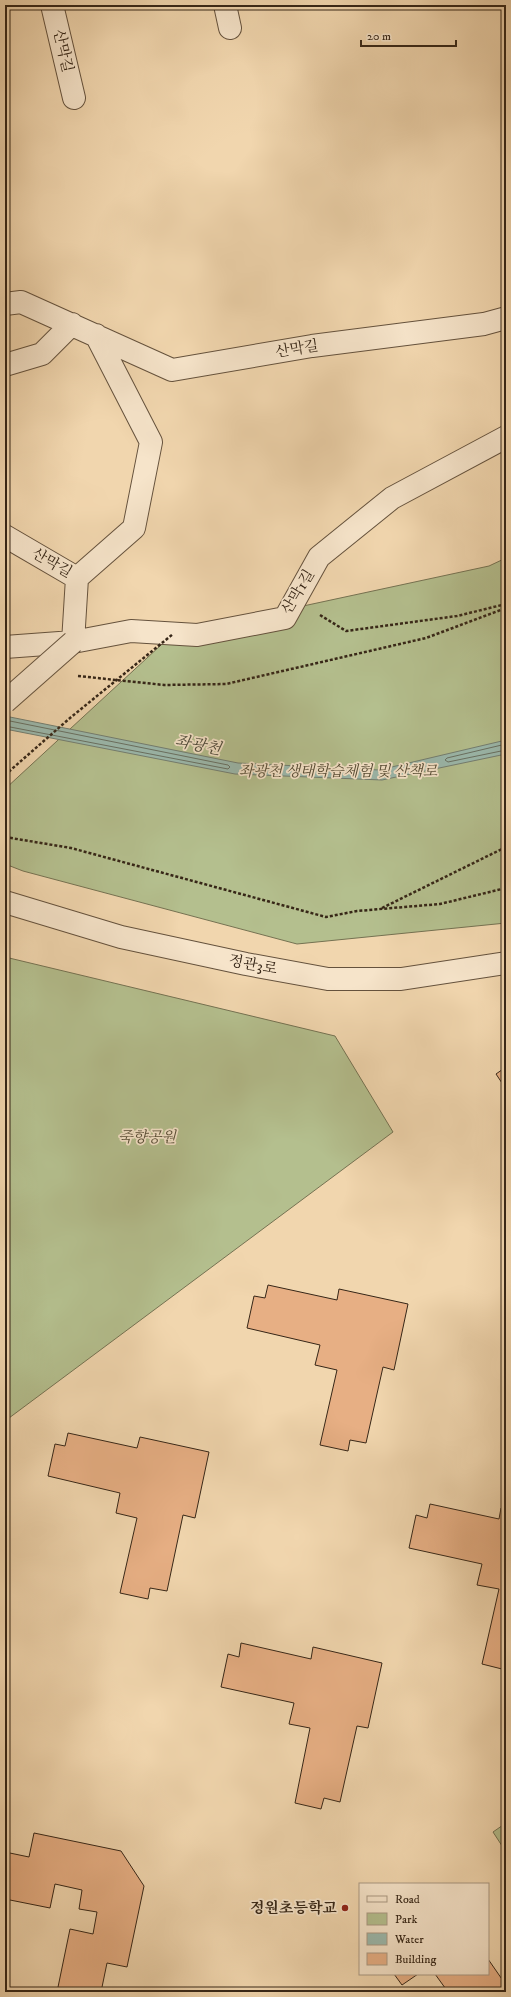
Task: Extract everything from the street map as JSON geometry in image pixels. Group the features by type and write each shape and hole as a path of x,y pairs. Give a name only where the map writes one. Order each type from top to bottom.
{"street":[{"name":"산막길","path":"52,5 74,98"},
{"path":"225,5 230,28"},
{"name":"산막길","path":"5,304 21,302 172,370 312,346 484,324 506,318"},
{"path":"5,365 42,354 72,324"},
{"name":"산막길","path":"73,642 77,578 134,528 151,442 96,335"},
{"name":"산막1길","path":"5,647 73,642 132,631 197,635 285,618 319,557 392,498 506,437"},
{"name":"산막길","path":"5,536 77,578"},
{"path":"5,702 73,642"},
{"name":"정관3로","path":"5,902 121,937 246,964 328,979 401,979 506,963"}],"path":[{"path":"320,615 346,631 457,616 506,604"},
{"path":"76,676 164,685 226,684 426,638 506,608"},
{"path":"5,775 70,718 173,634"},
{"path":"5,838 71,848 326,917 356,911 440,904 506,888"},
{"path":"380,909 506,847"}],"green space":[{"name":"좌광천 생태학습체험 및 산책로","path":"506,558 506,923 297,944 23,871 5,864 5,789 173,634 489,566"},
{"name":"죽향공원","path":"5,957 335,1036 393,1132 5,1421"},
{"path":"506,1823 506,1852 493,1832"}],"water":[{"name":"좌광천","path":"5,716 238,763 379,770 506,740 506,754 382,780 235,774 5,729"}],"building":[{"path":"506,1067 506,1089 496,1074"},
{"path":"268,1285 337,1300 339,1289 408,1304 394,1370 383,1367 366,1443 350,1440 348,1451 320,1445 337,1370 315,1365 320,1345 247,1328 254,1296 265,1298"},
{"path":"68,1433 137,1448 140,1437 209,1452 195,1518 183,1515 167,1591 150,1588 148,1599 120,1593 137,1518 116,1513 120,1493 48,1476 55,1444 65,1446"},
{"path":"430,1504 499,1519 501,1508 506,1509 506,1670 482,1664 499,1589 477,1585 482,1564 409,1548 416,1515 427,1518"},
{"path":"241,1643 311,1659 313,1647 382,1663 368,1728 357,1726 340,1802 324,1798 321,1809 295,1803 310,1728 289,1724 294,1703 221,1687 228,1654 239,1657"},
{"path":"34,1833 121,1851 144,1886 127,1967 107,1963 101,1992 57,1992 70,1929 93,1934 97,1912 79,1909 82,1890 55,1884 50,1908 5,1899 5,1852 29,1857"},
{"path":"489,1960 506,1985 506,1992 448,1992 436,1975 489,1975"},
{"path":"395,1975 417,1975 402,1985"}],"place":[{"name":"정원초등학교","path":"345,1908"}]}
